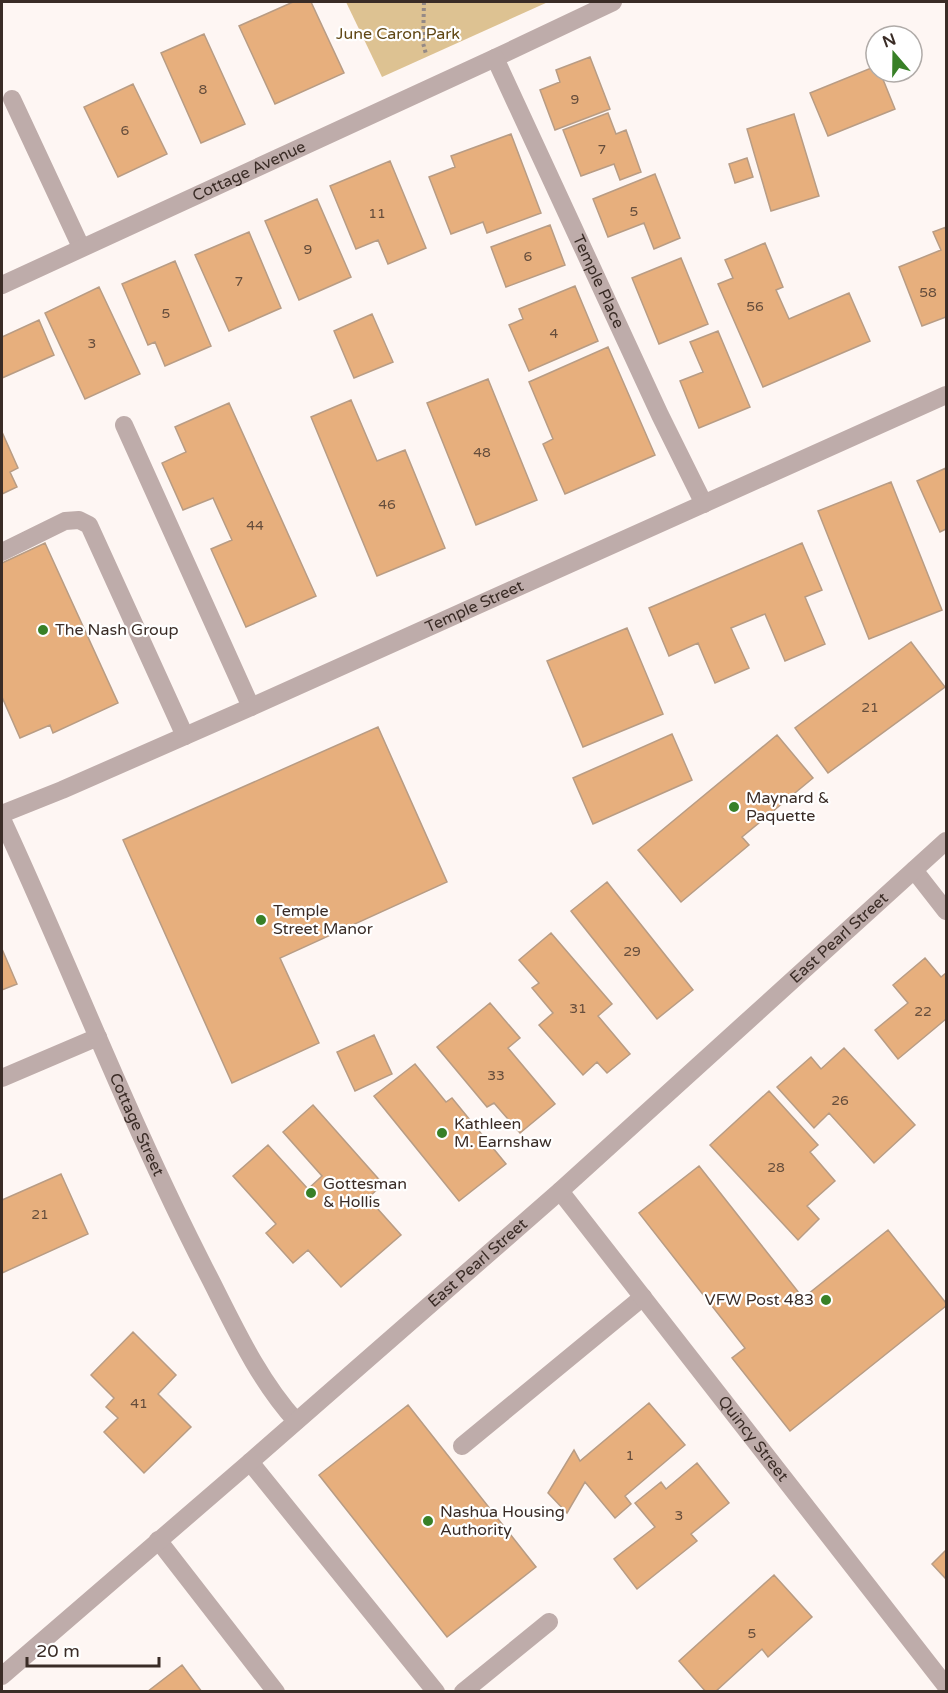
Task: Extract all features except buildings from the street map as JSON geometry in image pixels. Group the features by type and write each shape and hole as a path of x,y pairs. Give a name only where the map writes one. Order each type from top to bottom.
{"street":[{"name":"Cottage Avenue","path":"2,285 613,2"},
{"name":"Temple Place","path":"495,58 660,415 704,504"},
{"path":"12,99 81,248"},
{"name":"Temple Street","path":"2,814 251,707 946,395"},
{"path":"124,425 251,707"},
{"path":"2,552 65,521 79,520 89,525 185,736"},
{"name":"Cottage Street","path":"2,819 176,1212 255,1365 283,1407 296,1421"},
{"name":"East Pearl Street","path":"2,1676 560,1191 946,840"},
{"path":"914,870 946,911"},
{"path":"2,1078 98,1037"},
{"name":"Quincy Street","path":"560,1191 946,1686"},
{"path":"462,1446 643,1297"},
{"path":"250,1462 436,1692"},
{"path":"158,1540 276,1692"},
{"path":"463,1692 549,1622"}],"path":[{"path":"424,2 423,43 429,63"}],"green space":[{"name":"June Caron Park","path":"346,2 548,2 382,77"}],"place":[{"name":"The Nash Group","path":"43,630"},
{"name":"Maynard & Paquette","path":"734,807"},
{"name":"Temple Street Manor","path":"261,920"},
{"name":"Kathleen M. Earnshaw","path":"442,1133"},
{"name":"Gottesman & Hollis","path":"311,1193"},
{"name":"VFW Post 483","path":"826,1300"},
{"name":"Nashua Housing Authority","path":"428,1521"}]}
